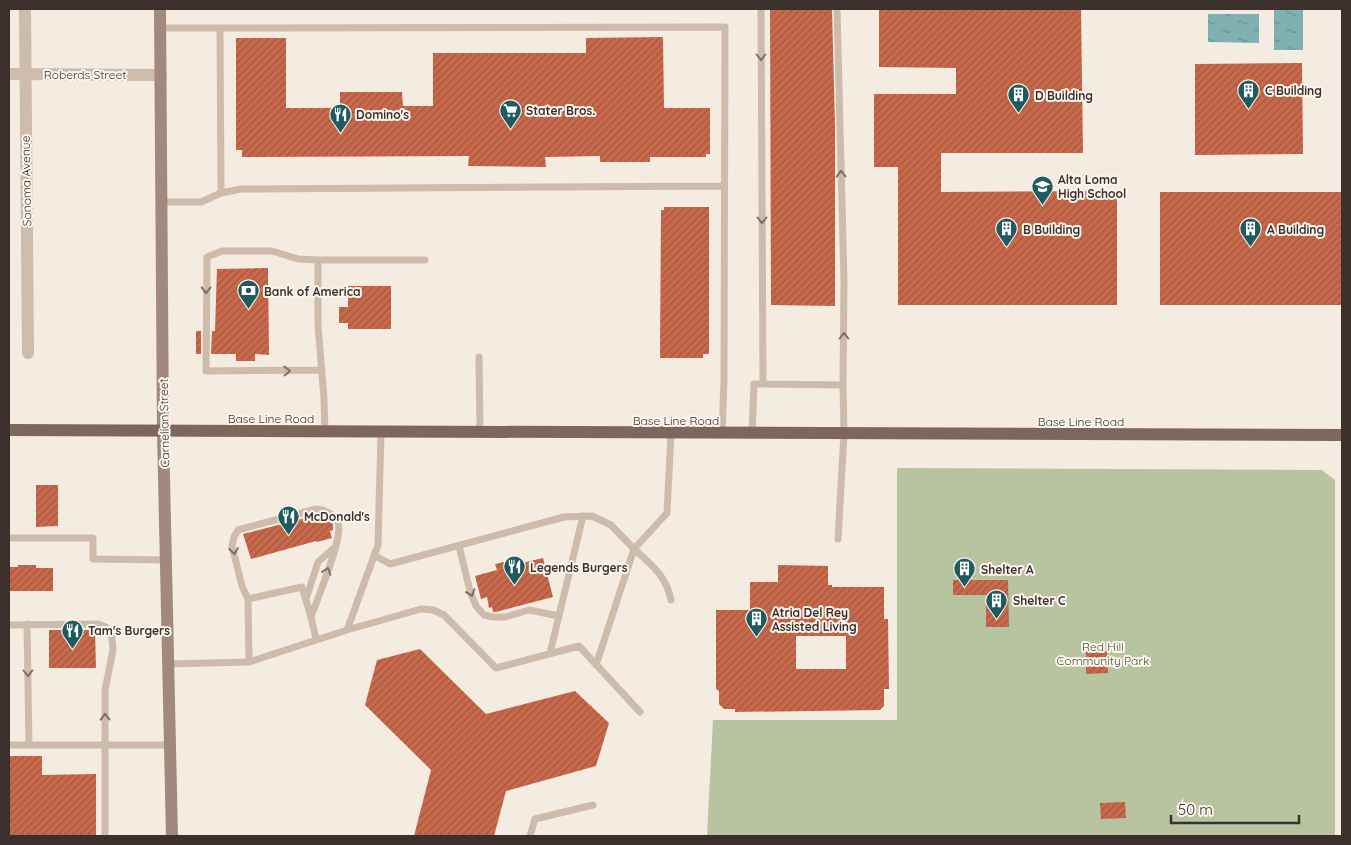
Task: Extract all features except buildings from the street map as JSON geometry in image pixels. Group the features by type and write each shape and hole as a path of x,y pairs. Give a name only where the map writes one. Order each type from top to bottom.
{"main road":[{"name":"Carnelian Street","path":"160,9 162,75 163,432 172,836"},
{"name":"Base Line Road","path":"9,430 381,433 1342,435"}],"street":[{"name":"Sonoma Avenue","path":"24,9 28,353"},
{"name":"Roberds Street","path":"9,74 162,75"}],"lane":[{"path":"761,9 763,384"},
{"path":"837,9 844,280 844,433 838,539"},
{"path":"160,28 725,27 722,434"},
{"path":"220,28 221,193"},
{"path":"162,202 201,202 221,193 241,188 724,186"},
{"path":"322,370 206,371 206,257 222,251 272,252 298,259 318,260 425,260"},
{"path":"318,260 318,325 325,432"},
{"path":"478,357 480,433"},
{"path":"752,434 754,384 844,385"},
{"path":"347,630 378,546 381,433"},
{"path":"596,665 634,549 666,513 672,434"},
{"path":"249,662 248,599 242,586 232,546 238,530 316,509 325,510 333,515 338,523 339,533 312,617"},
{"path":"550,653 583,516"},
{"path":"374,554 390,564 564,517 592,516 611,525 664,580 668,586 671,600"},
{"path":"9,538 93,538 93,559 166,560"},
{"path":"306,600 318,562 336,546"},
{"path":"459,546 470,591 476,606 484,615 493,618 505,617 530,610 559,616"},
{"path":"248,599 302,587 312,617 316,640"},
{"path":"168,664 249,662 347,630 421,609 433,610 444,616 496,668 579,646 640,712"},
{"path":"27,624 29,745"},
{"path":"9,625 98,624 106,627 112,638 113,650 105,690 105,836"},
{"path":"9,745 170,745"},
{"path":"530,836 535,820 593,805"}],"green space":[{"name":"Red Hill Community Park","path":"897,468 1322,470 1335,480 1335,836 707,836 713,720 897,720"}],"water":[{"path":"1274,9 1303,9 1303,50 1274,50"},
{"path":"1208,14 1259,14 1259,43 1208,42"}],"place":[{"name":"C Building","path":"1249,109"},
{"name":"D Building","path":"1019,114"},
{"name":"Stater Bros.","path":"510,129"},
{"name":"Domino's","path":"340,133"},
{"name":"Alta Loma High School","path":"1042,205"},
{"name":"B Building","path":"1007,248"},
{"name":"A Building","path":"1251,248"},
{"name":"Bank of America","path":"248,310"},
{"name":"McDonald's","path":"288,535"},
{"name":"Legends Burgers","path":"514,586"},
{"name":"Shelter A","path":"965,588"},
{"name":"Shelter C","path":"997,619"},
{"name":"Atria Del Rey Assisted Living","path":"756,638"},
{"name":"Tam's Burgers","path":"72,649"}]}
